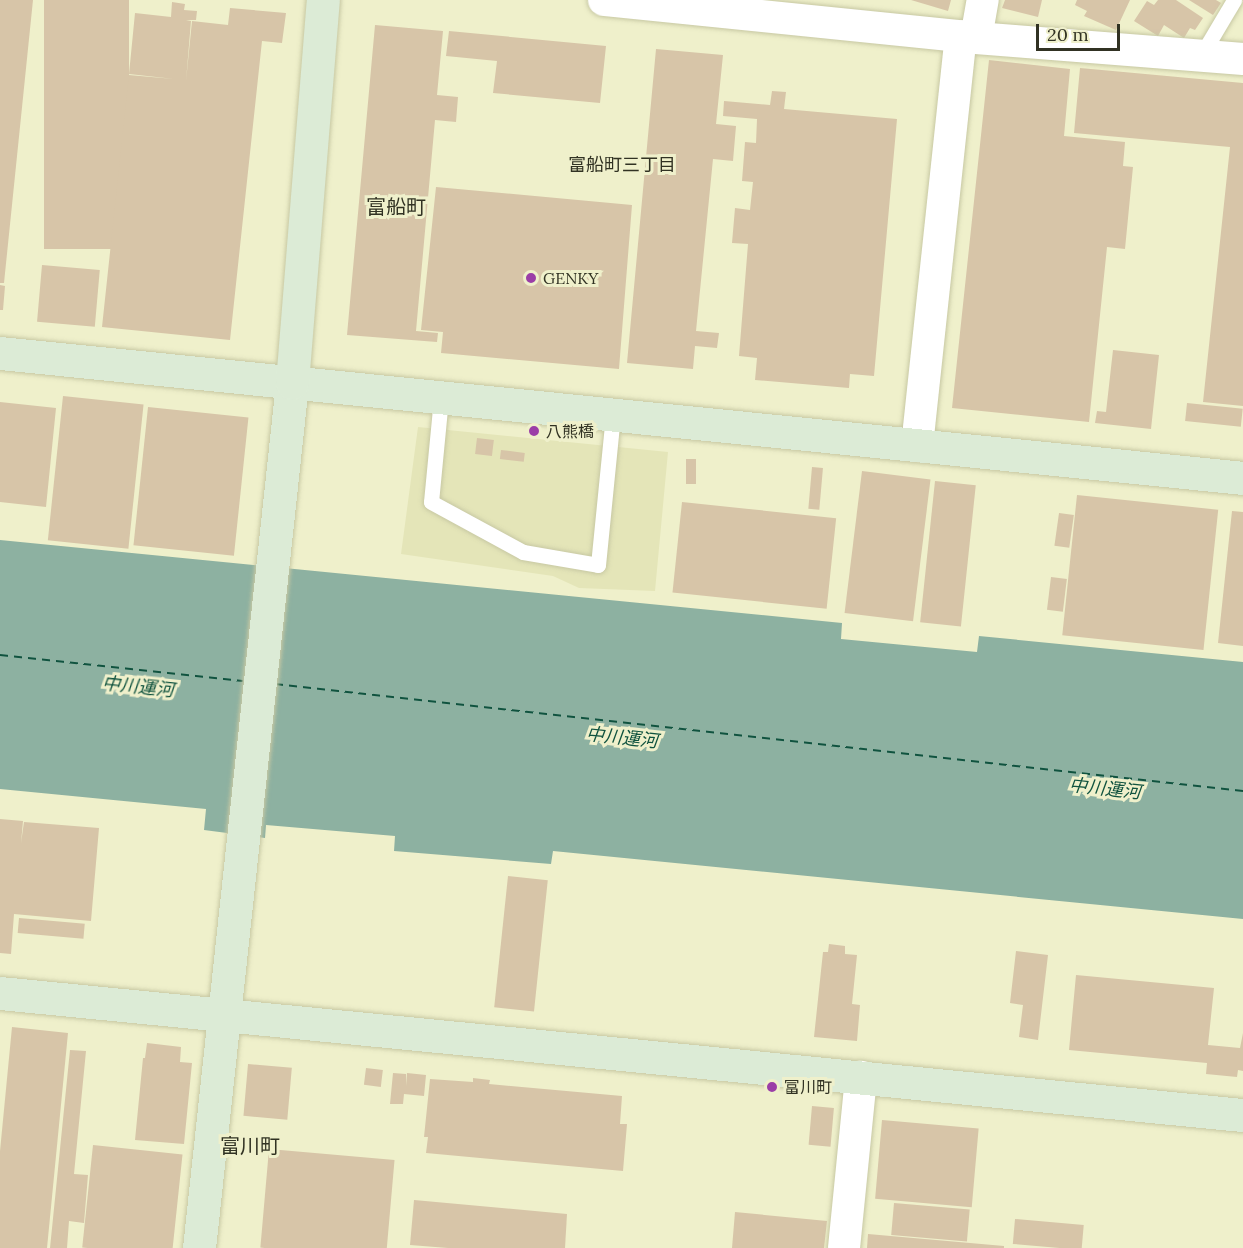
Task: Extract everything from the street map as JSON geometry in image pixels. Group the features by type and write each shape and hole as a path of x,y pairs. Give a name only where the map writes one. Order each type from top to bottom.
{"street":[{"path":"199,1248 292,383 323,0"},
{"path":"614,0 800,10 968,37 1243,58"},
{"path":"917,446 968,37 982,0"},
{"path":"0,353 1243,478"},
{"path":"0,993 1243,1115"},
{"path":"844,1248 861,1077"}],"lane":[{"path":"1202,54 1234,0"},
{"path":"441,398 431,502 523,552 598,565 614,415"}],"shaded area":[{"path":"418,427 668,452 655,591 579,588 553,576 401,554"}],"water":[{"name":"中川運河","path":"0,540 842,623 841,639 977,652 979,636 1243,662 1243,919 553,851 551,864 394,851 395,836 266,825 265,838 204,830 206,809 0,789"}],"building":[{"path":"0,0 33,0 4,283 0,283"},
{"path":"44,0 129,0 129,249 44,249"},
{"path":"911,0 951,0 948,11"},
{"path":"1005,0 1042,0 1038,17 1002,8"},
{"path":"1077,0 1130,0 1116,30 1084,16 1087,11 1075,5"},
{"path":"1158,0 1176,0 1203,18 1195,30 1190,28 1184,38 1164,25 1158,36 1134,21 1147,1 1154,5"},
{"path":"1189,0 1216,0 1221,3 1213,15"},
{"path":"172,2 185,4 184,10 197,11 196,20 186,20 191,21 186,81 192,21 228,25 230,8 286,13 282,43 262,41 230,340 102,327 129,75 174,79 129,74 135,13 171,17"},
{"path":"375,25 443,31 437,95 458,97 456,122 435,120 416,331 438,333 437,342 347,335"},
{"path":"449,31 606,46 600,103 493,93 497,61 446,56"},
{"path":"656,49 723,55 716,124 736,126 733,161 713,159 696,331 719,333 717,348 695,346 693,369 627,363"},
{"path":"989,60 1070,69 1064,136 1125,142 1123,166 1133,167 1125,249 1107,247 1089,422 952,408"},
{"path":"1080,68 1243,83 1243,406 1203,402 1230,147 1074,133"},
{"path":"772,91 786,92 784,109 897,119 874,376 850,374 849,388 755,380 757,358 739,356 748,244 732,243 735,208 750,210 753,182 742,181 745,142 756,143 757,119 723,116 724,101 770,105"},
{"path":"436,187 632,205 619,369 441,353 443,332 421,330"},
{"path":"42,265 100,270 95,327 37,322"},
{"path":"0,285 5,286 3,310 0,310"},
{"path":"1113,350 1159,355 1151,429 1095,423 1097,411 1106,412"},
{"path":"63,396 144,404 128,549 48,540"},
{"path":"0,402 56,408 46,507 0,502"},
{"path":"1187,403 1243,409 1241,427 1185,421"},
{"path":"148,407 248,418 234,556 133,545"},
{"path":"477,438 494,440 492,456 475,454"},
{"path":"501,450 525,453 524,462 500,459"},
{"path":"686,459 696,459 696,484 686,484"},
{"path":"812,467 823,468 819,510 808,509"},
{"path":"862,471 930,479 913,621 845,613"},
{"path":"935,481 976,485 961,627 920,622"},
{"path":"1077,495 1218,510 1203,650 1062,635"},
{"path":"682,502 836,518 827,609 672,593"},
{"path":"1232,511 1243,512 1243,646 1218,643"},
{"path":"1059,513 1074,515 1069,548 1054,546"},
{"path":"1051,577 1067,579 1063,612 1047,610"},
{"path":"0,819 23,821 21,843 24,822 99,828 91,921 14,914 11,954 0,953"},
{"path":"508,876 548,880 534,1011 494,1007"},
{"path":"19,918 85,924 83,939 18,933"},
{"path":"829,944 845,946 845,954 857,955 852,1004 860,1005 857,1041 814,1037 823,952 828,952"},
{"path":"1016,951 1048,955 1038,1040 1019,1037 1023,1005 1010,1003"},
{"path":"1076,975 1214,988 1208,1045 1240,1048 1243,1033 1243,1071 1238,1070 1237,1077 1206,1074 1207,1063 1069,1050"},
{"path":"12,1027 68,1033 47,1248 0,1248 0,1151"},
{"path":"147,1043 181,1047 180,1062 192,1063 184,1144 135,1140 143,1058 145,1058"},
{"path":"70,1050 86,1051 74,1174 88,1175 84,1223 69,1221 67,1248 50,1248"},
{"path":"248,1064 292,1068 287,1120 243,1116"},
{"path":"366,1068 383,1070 381,1087 364,1085"},
{"path":"393,1073 406,1074 406,1086 407,1073 426,1075 424,1096 404,1094 403,1104 390,1104"},
{"path":"473,1078 490,1080 489,1084 622,1096 620,1124 627,1124 623,1171 426,1153 428,1137 424,1137 430,1079 473,1082"},
{"path":"812,1106 834,1108 831,1147 809,1145"},
{"path":"882,1120 979,1128 972,1207 875,1199"},
{"path":"93,1145 183,1154 173,1248 82,1247"},
{"path":"269,1149 395,1160 387,1248 260,1248"},
{"path":"414,1200 567,1214 565,1248 448,1248 410,1245"},
{"path":"894,1203 970,1210 967,1242 891,1235"},
{"path":"735,1212 827,1221 824,1248 732,1248"},
{"path":"1015,1219 1084,1225 1082,1248 1013,1244"},
{"path":"868,1234 1004,1246 1004,1248 867,1248"}],"ferry route":[{"path":"0,655 243,681"},
{"path":"275,684 1243,791"}],"place":[{"name":"GENKY","path":"531,278"},
{"name":"八熊橋","path":"534,431"},
{"name":"富川町","path":"772,1087"}],"district":[{"name":"富船町三丁目","path":"622,165"},
{"name":"富船町","path":"396,206"},
{"name":"富川町","path":"250,1145"}]}
